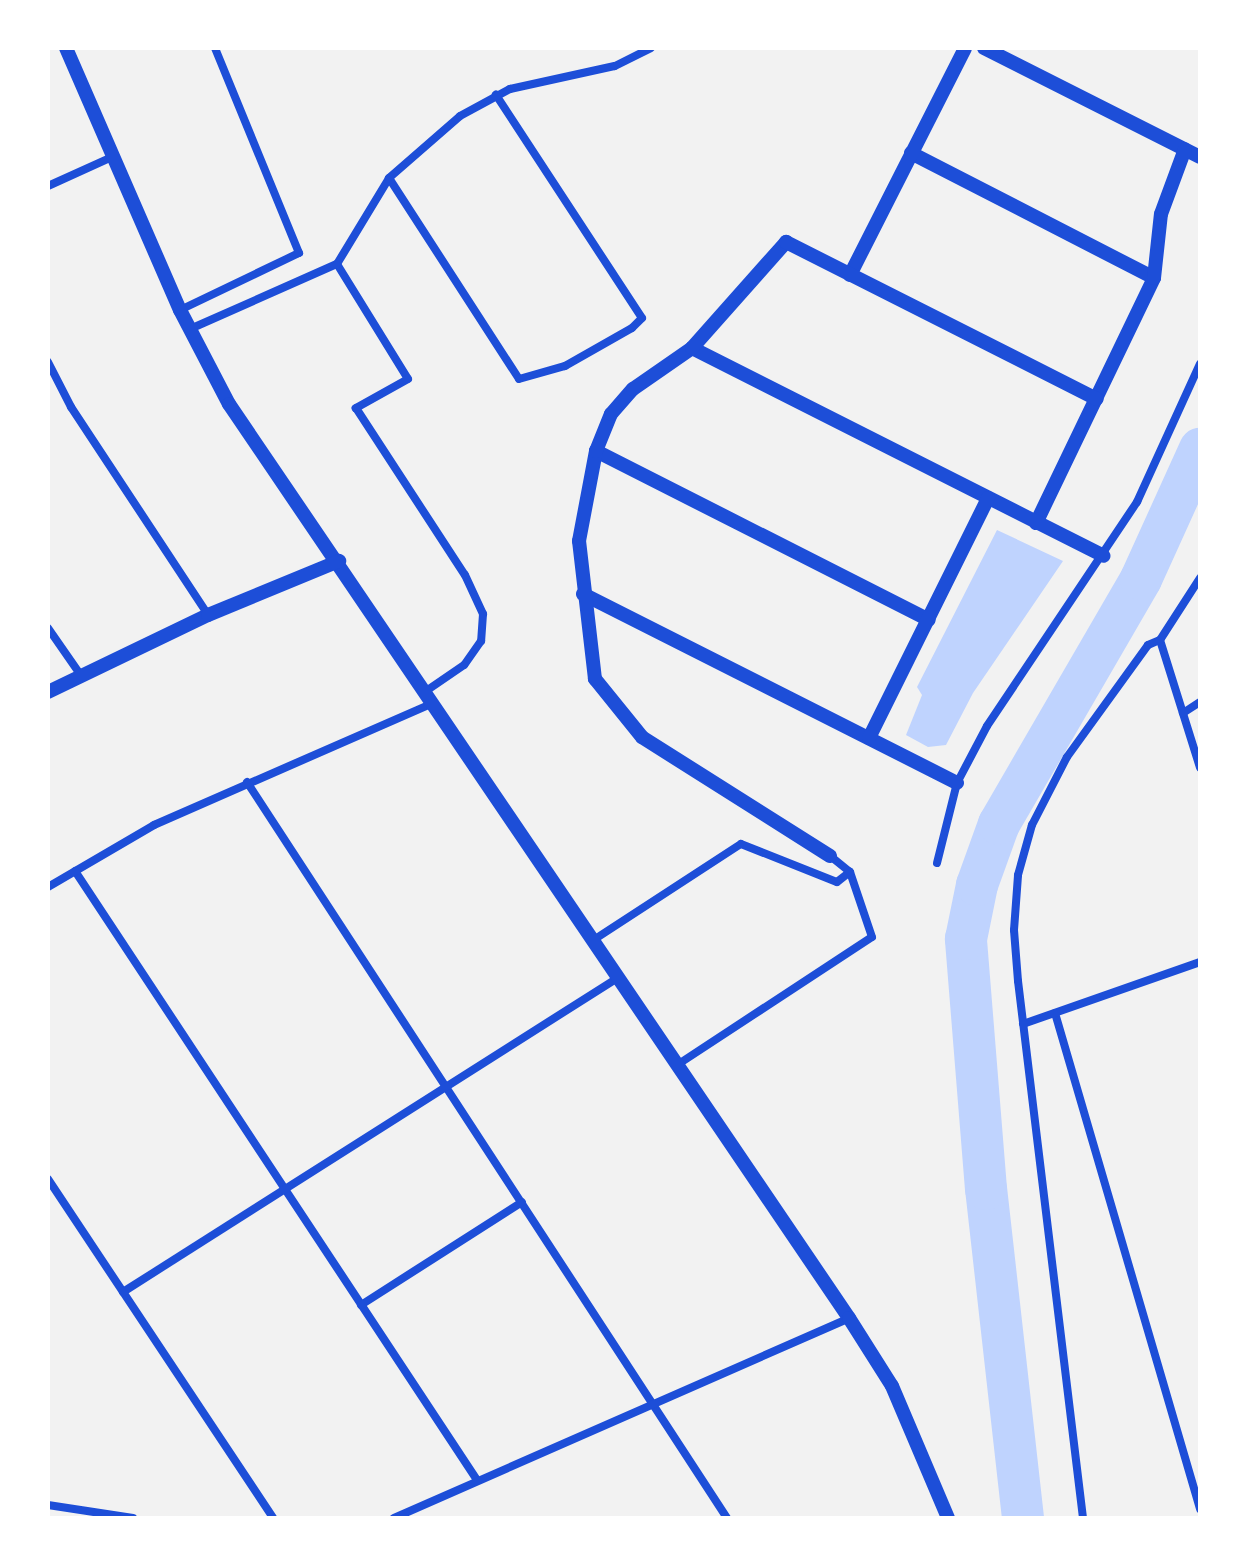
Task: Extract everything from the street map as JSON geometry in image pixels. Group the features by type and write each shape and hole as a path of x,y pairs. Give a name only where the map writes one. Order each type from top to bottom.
{"street":[{"path":"66,48 180,310 229,404 339,561 849,1318 892,1386 948,1518"},
{"path":"180,310 299,253 215,48"},
{"path":"190,329 337,264 389,178 431,136 496,95 615,66 651,48"},
{"path":"850,275 965,48"},
{"path":"984,48 1200,157"},
{"path":"389,178 519,379 565,366 632,328 642,318 496,95"},
{"path":"1036,523 1154,278 1161,214 1185,149"},
{"path":"911,153 1154,278"},
{"path":"48,186 112,157"},
{"path":"677,1065 872,937 850,872 624,720 595,679 583,594 580,525 596,451 623,398 692,348 786,242 1097,399"},
{"path":"48,887 154,825 430,697 464,665 481,641 483,614 465,575 356,408 408,379 337,264"},
{"path":"692,348 1103,556"},
{"path":"48,362 71,407 208,615"},
{"path":"937,863 957,783 1012,685 1137,502 1200,364"},
{"path":"596,451 929,620"},
{"path":"869,738 988,498"},
{"path":"48,692 208,615 339,561"},
{"path":"1083,1518 1023,1024 1014,930 1018,875 1032,825 1091,722 1148,645 1160,640 1200,578"},
{"path":"583,594 957,783"},
{"path":"48,628 80,674"},
{"path":"1160,640 1200,768"},
{"path":"1183,713 1200,702"},
{"path":"247,782 655,1401 727,1518"},
{"path":"595,939 741,844 837,882 850,872"},
{"path":"75,871 477,1480"},
{"path":"1023,1024 1200,962"},
{"path":"123,1292 619,977"},
{"path":"1055,1013 1200,1509"},
{"path":"48,1179 273,1518"},
{"path":"361,1305 522,1202"},
{"path":"394,1518 849,1318"},
{"path":"48,1505 133,1518"}],"water":[{"path":"997,530 1063,561 973,693 946,745 928,747 906,735 922,695 917,687"}],"waterway":[{"path":"1023,1518 986,1189 966,939 977,885 999,824 1141,579 1200,449"}]}
